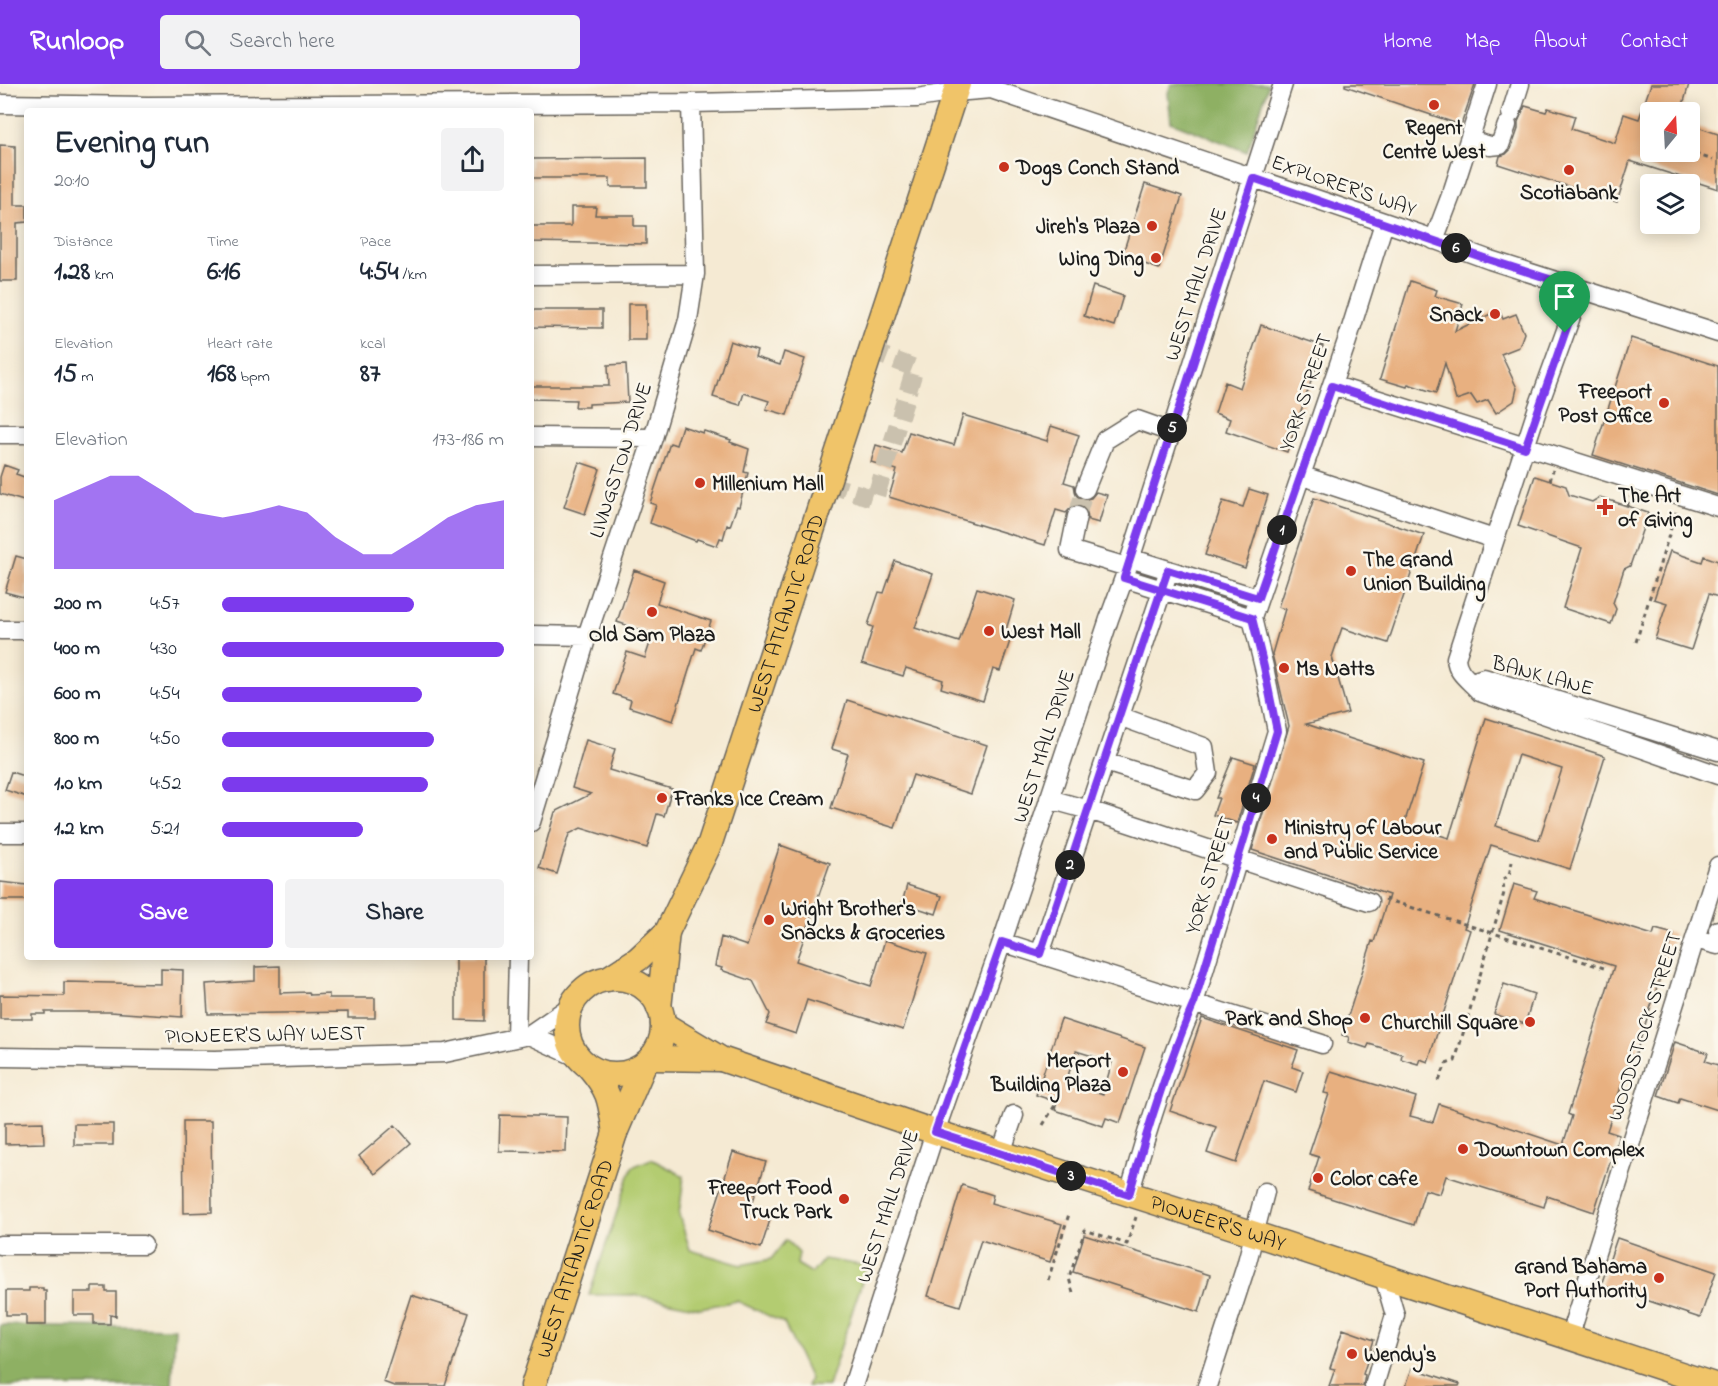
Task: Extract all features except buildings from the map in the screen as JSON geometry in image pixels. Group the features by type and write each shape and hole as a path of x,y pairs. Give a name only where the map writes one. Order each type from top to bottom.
{"main road":[{"name":"WEST ATLANTIC ROAD","path":"661,1016 667,932 718,825 957,88"},
{"name":"WEST ATLANTIC ROAD","path":"607,979 638,959 667,932"},
{"path":"607,979 623,979 638,984 651,994 661,1016 660,1042 647,1062 627,1073 608,1074 584,1062 569,1041 566,1024 571,1006 579,993 592,984 607,979"},
{"name":"PIONEER'S WAY","path":"661,1016 721,1059 935,1132 1255,1234 1717,1386"},
{"name":"PIONEER'S WAY","path":"647,1062 721,1059"},
{"name":"WEST ATLANTIC ROAD","path":"584,1062 604,1085 610,1099 615,1133"},
{"name":"WEST ATLANTIC ROAD","path":"533,1386 615,1133 647,1062"}],"street":[{"path":"654,84 654,102"},
{"name":"WEST MALL DRIVE","path":"853,1386 935,1132 1002,942 1127,568 1283,84"},
{"path":"1434,240 1453,190 1487,84"},
{"path":"1469,140 1490,146 1500,145 1520,84"},
{"name":"EXPLORER'S WAY","path":"0,104 147,108 691,103 773,93 917,98 957,88 991,89 1434,240 1718,333"},
{"name":"LIVNGSTON DRIVE","path":"534,812 587,636 653,438 688,320 695,274 691,103"},
{"name":"YORK STREET","path":"1136,1197 1140,1154 1181,1034 1194,1003 1277,731 1252,618 1332,386 1384,223"},
{"path":"534,275 695,274"},
{"path":"1471,682 1459,671 1456,658 1494,539 1581,289"},
{"path":"1332,386 1718,507"},
{"path":"1085,489 1105,440 1137,420 1171,432"},
{"path":"0,434 24,434"},
{"path":"534,437 653,438"},
{"path":"1300,475 1494,539"},
{"path":"1077,516 1070,550 1127,568 1162,590 1252,618"},
{"path":"1127,568 1168,570 1258,598"},
{"path":"1040,954 1168,570"},
{"path":"0,630 24,630"},
{"path":"534,635 587,636"},
{"name":"BANK LANE","path":"1718,751 1484,678 1471,682 1480,692 1718,775"},
{"path":"1104,762 1195,790 1208,773 1204,747 1119,717"},
{"path":"1049,799 1369,902"},
{"path":"0,833 24,833"},
{"name":"WOODSTOCK STREET","path":"1569,1338 1718,866"},
{"path":"1695,939 1718,945"},
{"path":"1002,942 1322,1044"},
{"path":"518,960 523,1036 584,1062"},
{"name":"PIONEER'S WAY WEST","path":"0,1057 215,1060 445,1053 523,1036 571,1006"},
{"path":"1001,1153 1014,1115"},
{"path":"1207,1386 1255,1234 1265,1192"},
{"path":"0,1245 143,1245"},
{"path":"1374,1386 1395,1315 1384,1277"}],"path":[{"path":"1700,156 1713,160"},
{"path":"1636,642 1681,495"},
{"path":"1439,1081 1446,1064 1455,1060 1504,893 1503,880 1509,875 1512,862"},
{"path":"1369,902 1384,898 1607,969"},
{"path":"1043,1125 1057,1102"},
{"path":"1073,1293 1069,1278 1084,1230 1127,1244 1136,1197"},
{"path":"1047,1280 1069,1214"}],"green space":[{"path":"1171,84 1269,84 1247,152 1171,122 1168,93"},
{"path":"651,1159 684,1176 679,1215 690,1250 741,1265 771,1259 786,1240 799,1253 797,1264 812,1273 824,1259 867,1266 828,1386 807,1386 810,1379 784,1323 737,1301 700,1308 636,1295 589,1295 632,1167"},
{"path":"0,1325 175,1328 172,1386 0,1386"}],"tunnel":[{"path":"828,484 875,499 915,368 871,351"},
{"path":"1077,516 1085,489"}],"place":[{"name":"Regent Centre West","path":"1434,105"},
{"name":"Dogs Conch Stand","path":"1004,167"},
{"name":"Scotiabank","path":"1569,170"},
{"name":"Jireh's Plaza","path":"1152,226"},
{"name":"Wing Ding","path":"1156,258"},
{"name":"Snack","path":"1495,314"},
{"name":"Freeport Post Office","path":"1664,403"},
{"name":"Millenium Mall","path":"700,483"},
{"name":"The Art of Giving","path":"1605,507"},
{"name":"The Grand Union Building","path":"1351,571"},
{"name":"Old Sam Plaza","path":"652,612"},
{"name":"West Mall","path":"989,631"},
{"name":"Ms Natts","path":"1284,668"},
{"name":"Franks Ice Cream","path":"662,798"},
{"name":"Ministry of Labour and Public Service","path":"1272,839"},
{"name":"Wright Brother's Snacks & Groceries","path":"769,920"},
{"name":"Park and Shop","path":"1365,1018"},
{"name":"Churchill Square","path":"1530,1022"},
{"name":"Merport Building Plaza","path":"1123,1072"},
{"name":"Downtown Complex","path":"1463,1149"},
{"name":"Color cafe","path":"1318,1178"},
{"name":"Freeport Food Truck Park","path":"844,1199"},
{"name":"Grand Bahama Port Authority","path":"1659,1278"},
{"name":"Wendy's","path":"1352,1354"}],"route":[{"path":"1565,333 1525,448 1332,386 1258,598 1168,570 1162,590 1147,632 1089,810 1040,954 1002,942 935,1132 1129,1195 1140,1154 1181,1034 1194,1003 1277,731 1252,618 1162,590 1124,578 1253,178 1581,289 1565,333"}]}
